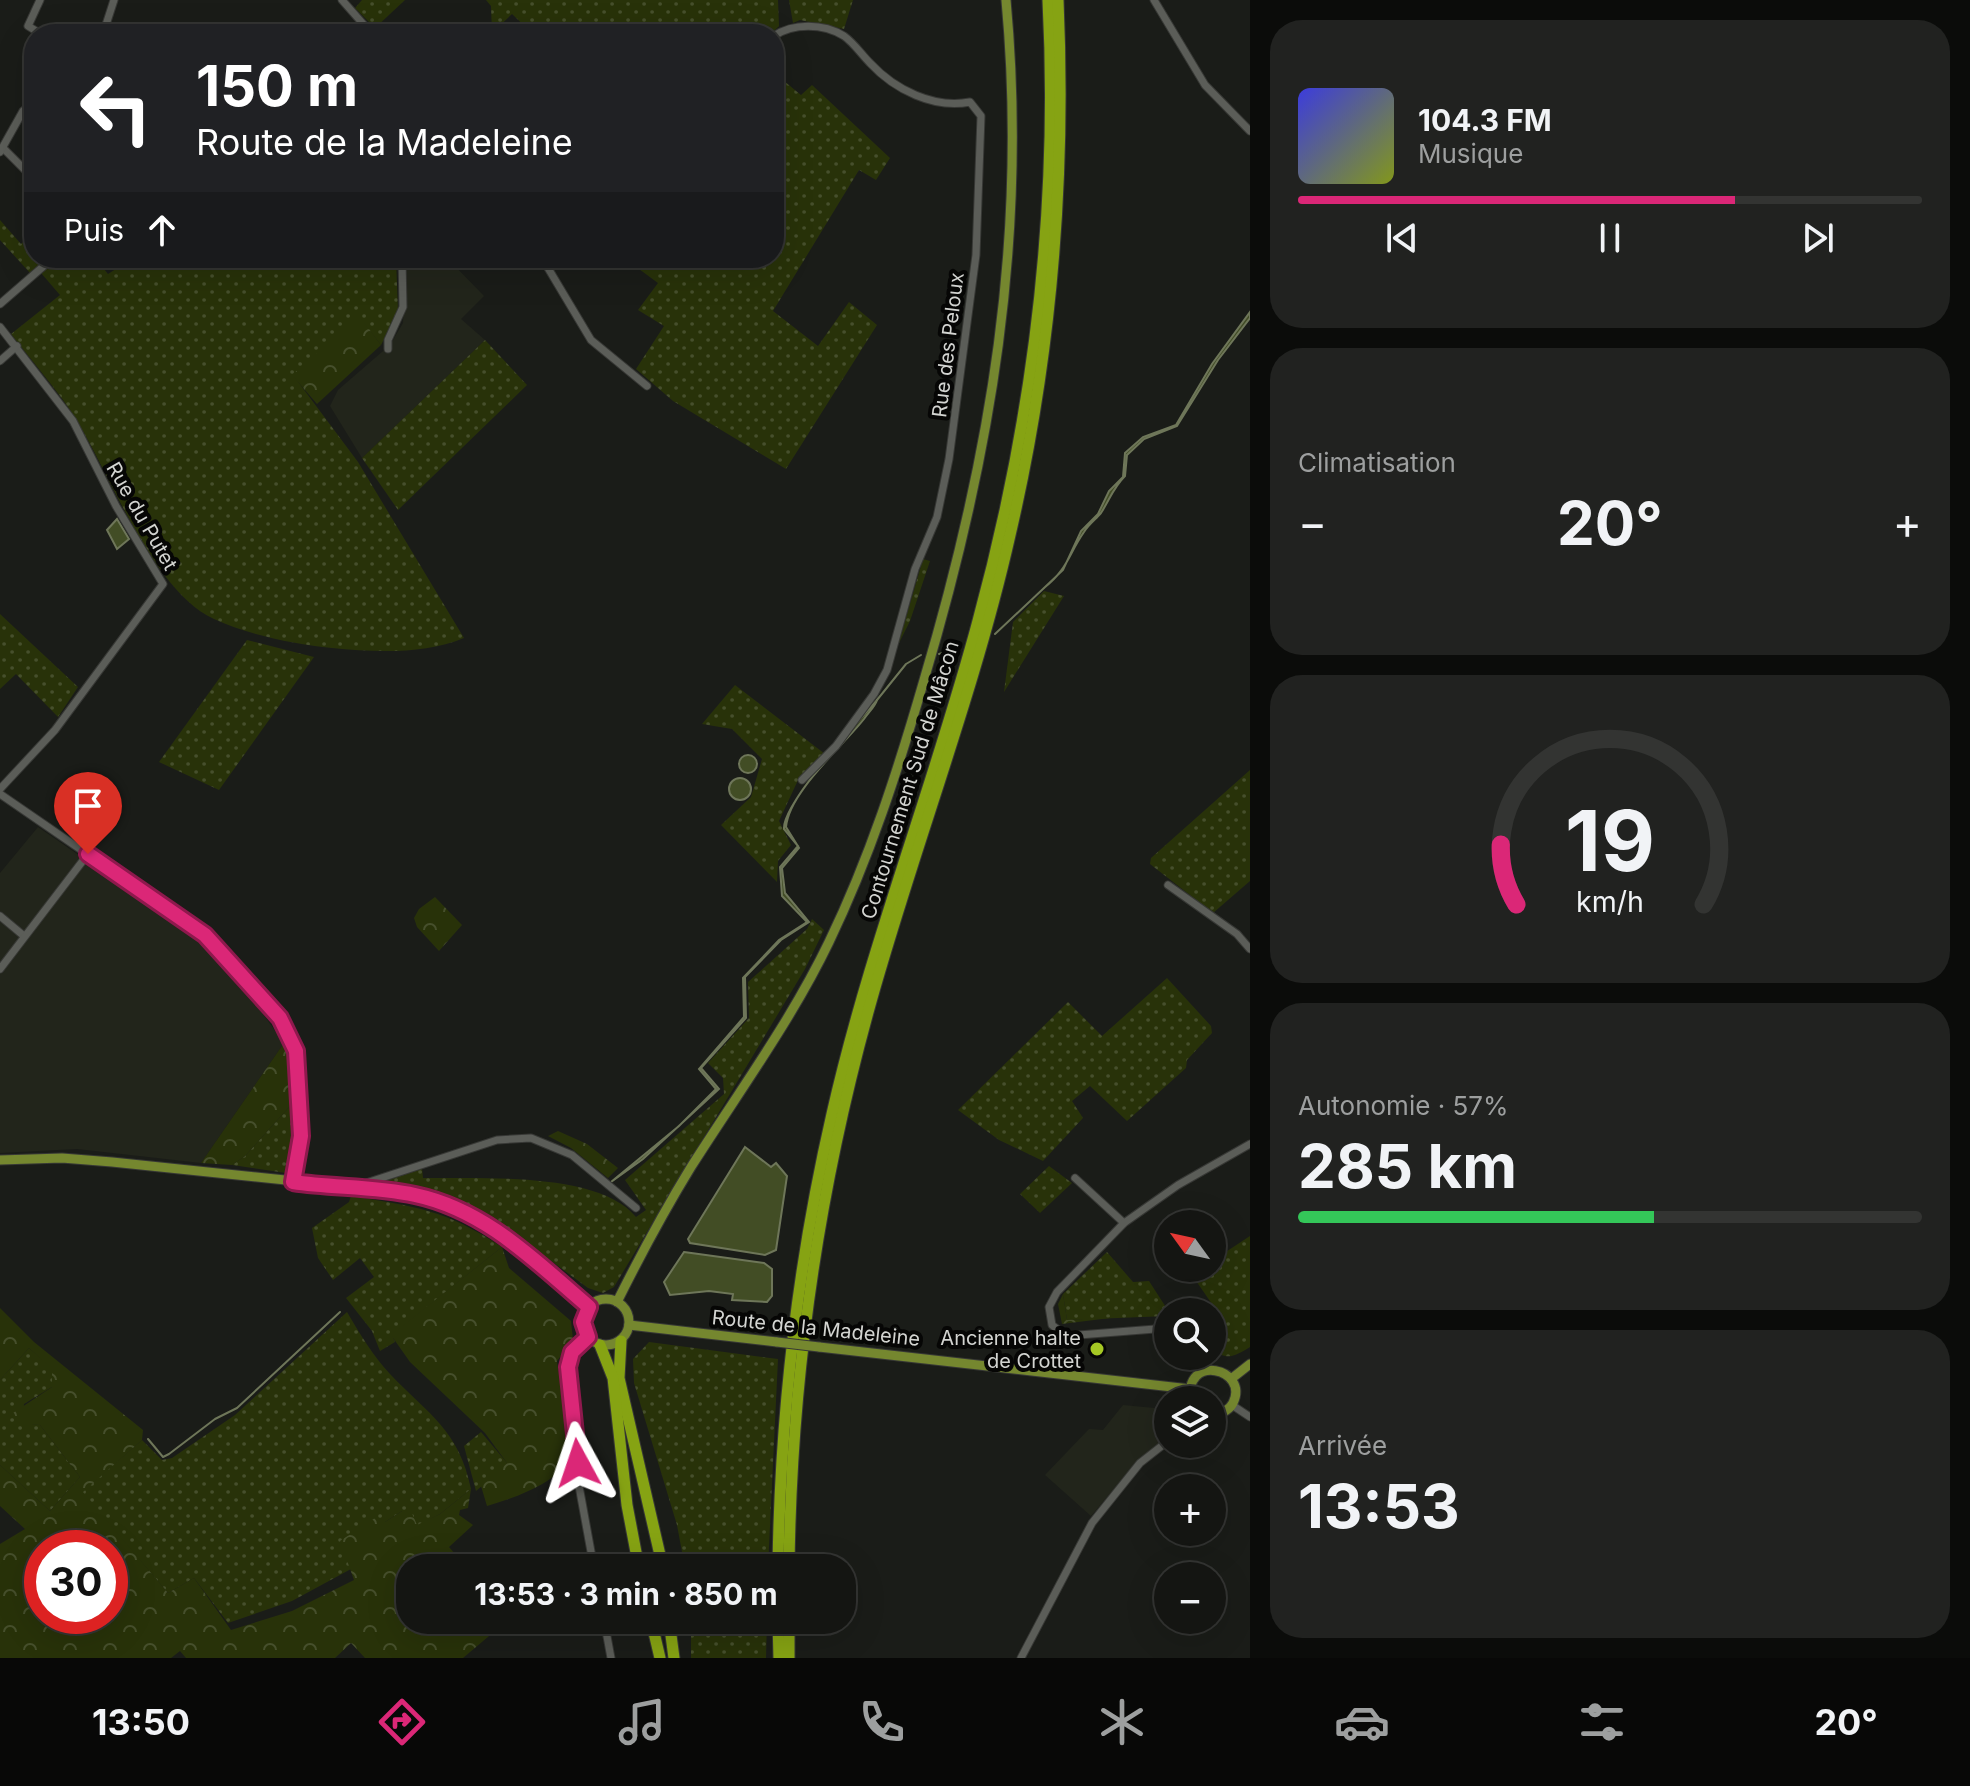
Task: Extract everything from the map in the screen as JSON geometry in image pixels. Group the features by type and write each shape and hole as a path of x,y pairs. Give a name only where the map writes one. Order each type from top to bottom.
{"highway":[{"name":"Contournement Sud de Mâcon","path":"779,1554 792,1341 831,1115 879,938 977,626 1020,433 1037,321 1047,208 1048,0"},
{"name":"Contournement Sud de Mâcon","path":"790,1554 802,1348 834,1152 871,1000 989,619 1031,434 1047,326 1058,198 1058,0"},
{"path":"621,1341 619,1378 660,1554"},
{"path":"600,1345 613,1378 627,1505 636,1554"},
{"path":"654,1634 660,1658"},
{"path":"671,1634 674,1658"},
{"path":"778,1634 779,1658"},
{"path":"789,1634 789,1658"}],"main road":[{"path":"617,1302 667,1206 801,995 864,863 894,780 958,561 990,415 1002,323 1011,183 1012,104 1006,0"},
{"path":"0,1160 62,1158 412,1194 467,1213 519,1247 589,1307"},
{"path":"599,1300 617,1302 627,1311 629,1325 621,1341 600,1345 588,1337 583,1322 589,1307 599,1300"},
{"name":"Route de la Madeleine","path":"629,1325 1154,1390"},
{"path":"1231,1379 1250,1364"},
{"path":"1193,1386 1195,1378 1206,1371 1220,1371 1231,1379 1236,1392 1232,1405 1226,1408"}],"street":[{"path":"29,24 40,0"},
{"path":"106,24 114,0"},
{"path":"342,0 363,24"},
{"path":"1154,0 1205,85 1250,131"},
{"name":"Rue des Peloux","path":"784,29 801,25 842,35 896,84 933,101 956,105 970,102 981,116 976,255 949,459 937,517 915,569 887,670 874,694 836,746 802,780"},
{"path":"24,110 1,150 24,170"},
{"path":"0,304 41,268"},
{"path":"388,349 388,340 403,307 402,268"},
{"path":"548,268 588,334 647,386"},
{"name":"Rue du Putet","path":"0,327 73,421 116,506 163,584 55,730 0,791"},
{"path":"0,361 17,346"},
{"path":"0,791 205,935 280,1018 296,1051 301,1136 293,1182"},
{"path":"0,969 88,854"},
{"path":"1168,885 1237,934 1250,949"},
{"path":"0,916 24,936"},
{"path":"355,1187 497,1140 531,1138 572,1155 636,1208"},
{"path":"1154,1329 1066,1336 1052,1325 1049,1314 1052,1300 1124,1223 1178,1185 1250,1144"},
{"path":"1075,1178 1124,1223"},
{"path":"588,1337 572,1352 568,1367 579,1486 591,1554"},
{"path":"1232,1405 1250,1417"},
{"path":"1021,1658 1031,1645 1076,1548 1092,1523 1140,1463 1154,1452"},
{"path":"607,1634 611,1658"}],"shaded area":[{"path":"405,268 457,268 484,296 461,319 485,340 362,458 330,406 338,390 390,345 403,323"},
{"path":"1250,312 1250,318 1218,360 1177,426 1144,439 1127,455 1125,476 1101,513 1086,529 1067,562 1081,531 1098,514 1109,491 1123,477 1125,453 1143,437 1176,425 1212,364"},
{"path":"117,519 129,539 117,549 107,530"},
{"path":"877,700 864,719 820,768"},
{"path":"744,755 752,755 757,764 755,771 744,773 739,768 739,760"},
{"path":"740,778 751,789 740,800 729,789"},
{"path":"789,813 786,827 797,845 784,829"},
{"path":"38,827 201,939 229,967 284,1043 201,1163 77,1149 0,1153 0,873"},
{"path":"798,846 782,868 785,893 809,922 781,940 745,977 746,1018 701,1068 719,1089 681,1124 716,1089 699,1069 744,1017 743,978 779,940 807,922 782,896 780,867"},
{"path":"677,1127 643,1159 611,1182"},
{"path":"745,1147 771,1167 776,1163 787,1176 776,1250 765,1255 690,1243 688,1239"},
{"path":"684,1252 764,1263 772,1269 772,1296 767,1302 732,1300 733,1294 709,1291 670,1295 664,1282"},
{"path":"1123,1405 1154,1408 1154,1449 1136,1463 1091,1516 1045,1475 1089,1429 1103,1430"}],"green space":[{"path":"362,0 405,0 379,24 371,24 355,8"},
{"path":"486,0 778,0 779,24 522,24 512,14 501,24 492,24 491,6"},
{"path":"789,0 853,0 844,29 800,20 793,23"},
{"path":"784,81 801,95 812,85 890,158 876,180 859,170 773,311 818,346 849,302 877,325 786,469 673,401 636,369 664,326 638,310 658,283 638,268 784,268"},
{"path":"0,220 21,244 24,241 24,266 0,240"},
{"path":"48,268 103,268 108,274 117,268 396,268 398,311 381,345 360,318 293,375 358,462 464,638 432,647 399,651 317,646 242,630 214,619 192,605 153,559 77,421 11,334 60,295 41,273"},
{"path":"360,317 381,345 317,404 292,375"},
{"path":"485,340 527,385 398,510 362,458"},
{"path":"923,559 930,561 910,621 898,645"},
{"path":"1044,591 1064,596 1004,692 1013,622"},
{"path":"0,614 78,687 58,717 16,674 0,689"},
{"path":"247,640 314,657 219,790 159,762"},
{"path":"735,685 825,754 799,778 779,821 791,845 778,861 777,882 721,825 751,797 762,759 732,729 702,724"},
{"path":"1250,770 1250,881 1213,913 1150,864 1151,858"},
{"path":"435,897 462,925 439,951 417,927 414,918 419,909"},
{"path":"812,919 824,930 805,969 614,1287 603,1293 588,1288 483,1211 443,1194 376,1183 422,1168 423,1178 537,1181 595,1192 619,1202 636,1217 646,1210 625,1180 724,1094 723,1078 708,1063 749,1018 748,982 807,929"},
{"path":"1167,978 1211,1026 1212,1033 1187,1060 1186,1068 1127,1121 1090,1086 1072,1101 1083,1118 1043,1161 999,1140 958,1110 1068,1002 1102,1036"},
{"path":"284,1043 291,1059 291,1105 245,1156 232,1165 201,1163"},
{"path":"291,1105 293,1154 286,1173 232,1165 245,1156"},
{"path":"558,1131 587,1144 618,1168 608,1178 571,1148 548,1136"},
{"path":"1049,1166 1072,1183 1040,1213 1020,1194"},
{"path":"351,1196 430,1211 482,1234 502,1247 392,1335 395,1342 380,1351 372,1331 346,1298 374,1277 360,1258 333,1280 318,1258 312,1228 349,1202"},
{"path":"1250,1236 1250,1347 1226,1356 1226,1298 1208,1298 1197,1282 1226,1282 1226,1252"},
{"path":"502,1247 509,1268 571,1321 573,1340 557,1361 569,1455 558,1473 547,1481 487,1506 481,1486 507,1463 485,1433 410,1362 391,1335"},
{"path":"1107,1252 1133,1282 1149,1281 1160,1298 1154,1298 1154,1317 1067,1320 1063,1294"},
{"path":"1063,1294 1067,1320 1118,1317 1062,1324 1058,1304"},
{"path":"0,1308 34,1342 143,1430 142,1440 83,1492 115,1530 24,1530 24,1634 128,1634 128,1545 168,1593 194,1578 231,1630 292,1611 354,1580 340,1541 375,1518 385,1522 402,1511 411,1511 417,1525 440,1514 471,1489 468,1508 460,1510 459,1515 473,1525 449,1547 455,1554 396,1554 396,1634 491,1634 463,1658 365,1658 351,1643 335,1658 186,1658 180,1651 171,1658 0,1658 0,1544 25,1529 0,1506 0,1465 50,1511 80,1477 40,1425 22,1424 13,1413 52,1387 52,1369 29,1348 0,1380"},
{"path":"347,1312 384,1367 450,1437 466,1469 471,1489 440,1514 417,1526 402,1511 385,1522 351,1569 292,1601 228,1623 194,1578 168,1593 128,1546 128,1530 114,1530 82,1492 142,1440 162,1460 172,1458 235,1415"},
{"path":"649,1342 778,1359 769,1554 682,1554 677,1525 634,1383 633,1359"},
{"path":"29,1348 52,1368 52,1387 24,1404 22,1423 40,1425 80,1477 50,1511 0,1465 0,1380"},
{"path":"481,1432 508,1464 476,1491 464,1446"},
{"path":"691,1634 767,1634 766,1658 691,1658"}],"waterway":[{"path":"995,634 1044,588"},
{"path":"939,654 960,648"},
{"path":"877,700 906,664 921,655"},
{"path":"148,1439 163,1457 169,1454 215,1419 237,1408 340,1312"}],"place":[{"name":"Ancienne halte de Crottet","path":"1097,1349"}],"route":[{"path":"88,854 213,941 280,1018 296,1051 301,1136 293,1182 412,1194 455,1207 503,1234 589,1307 583,1322 588,1337 575,1347 568,1367 578,1463"}]}
